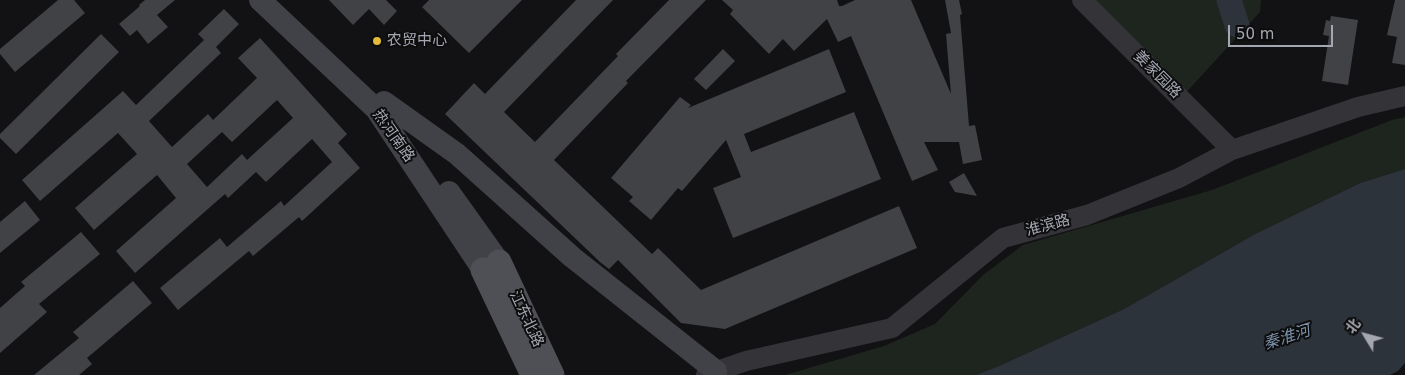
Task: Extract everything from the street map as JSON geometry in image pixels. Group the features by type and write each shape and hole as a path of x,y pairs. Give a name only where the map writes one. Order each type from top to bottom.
{"main road":[{"name":"热河南路","path":"260,0 376,109 491,266"},
{"name":"热河南路","path":"277,0 384,102 491,266"},
{"path":"384,102 457,154 572,257 711,373"},
{"name":"江东北路","path":"491,266 533,375"},
{"name":"江东北路","path":"491,266 552,375"}],"street":[{"name":"姜家园路","path":"1082,0 1232,150"},
{"name":"淮滨路","path":"711,373 746,361 892,328 1003,238 1087,215 1178,178 1232,150 1358,107 1405,96"}],"shaded area":[{"path":"1082,0 1261,0 1260,12 1181,98"},
{"path":"1405,117 1405,169 1360,183 1255,234 1124,309 1001,365 976,375 785,375 884,346 935,324 983,275 1023,245 1212,190 1392,120"}],"water":[{"name":"秦淮河","path":"1405,169 1405,363 1398,371 1390,375 976,375 1124,309 1255,234 1360,183"}],"building":[{"path":"58,0 74,0 85,13 15,72 0,54 0,49"},
{"path":"145,0 175,0 157,15 168,27 148,44 137,30 130,36 119,24"},
{"path":"329,0 386,0 397,11 384,25 369,9 353,25"},
{"path":"429,0 522,0 469,53 422,7"},
{"path":"576,0 613,0 504,112 535,142 669,0 706,0 626,81 628,83 554,160 652,254 658,248 701,290 899,206 917,248 725,329 681,323 618,260 609,269 600,262 445,114 474,83 485,94"},
{"path":"722,0 837,0 839,6 842,6 855,0 911,0 951,94 946,34 951,33 945,0 959,0 962,14 960,15 969,126 975,125 982,160 963,164 959,142 924,142 938,170 912,181 851,36 838,42 827,19 794,51 783,39 769,54 730,14 733,10"},
{"path":"1395,0 1405,0 1405,65 1392,63 1397,37 1387,35"},
{"path":"224,9 239,24 216,47 221,53 149,121 172,147 208,114 213,120 257,78 238,58 260,38 347,134 338,143 360,168 302,221 299,217 253,256 249,251 178,310 160,288 220,238 227,247 281,201 284,206 332,162 312,139 266,182 256,172 228,198 225,194 135,273 116,251 176,198 157,175 94,230 75,208 137,154 118,133 40,201 22,180 123,91 136,105 204,40 198,34","holes":["277,100 293,118 247,160 242,154 207,187 187,164 222,132 232,142"]},
{"path":"1331,16 1358,20 1348,85 1322,81 1329,36 1323,35 1326,20 1330,21"},
{"path":"101,34 119,52 16,154 0,138 0,134"},
{"path":"723,49 735,61 706,90 694,79"},
{"path":"829,49 846,92 744,134 751,152 854,112 881,179 733,238 713,188 741,177 726,140 682,191 678,188 651,220 629,201 633,197 611,178 680,97 691,105 688,108"},
{"path":"964,173 977,196 955,192 949,182"},
{"path":"25,201 40,220 0,253 0,222"},
{"path":"81,232 100,254 39,304 47,312 0,353 0,308 25,286 21,282"},
{"path":"133,281 152,303 87,358 92,364 79,375 34,375 79,338 73,332"}],"waterway":[{"path":"1229,0 1237,25"}],"place":[{"name":"农贸中心","path":"377,41"}]}
